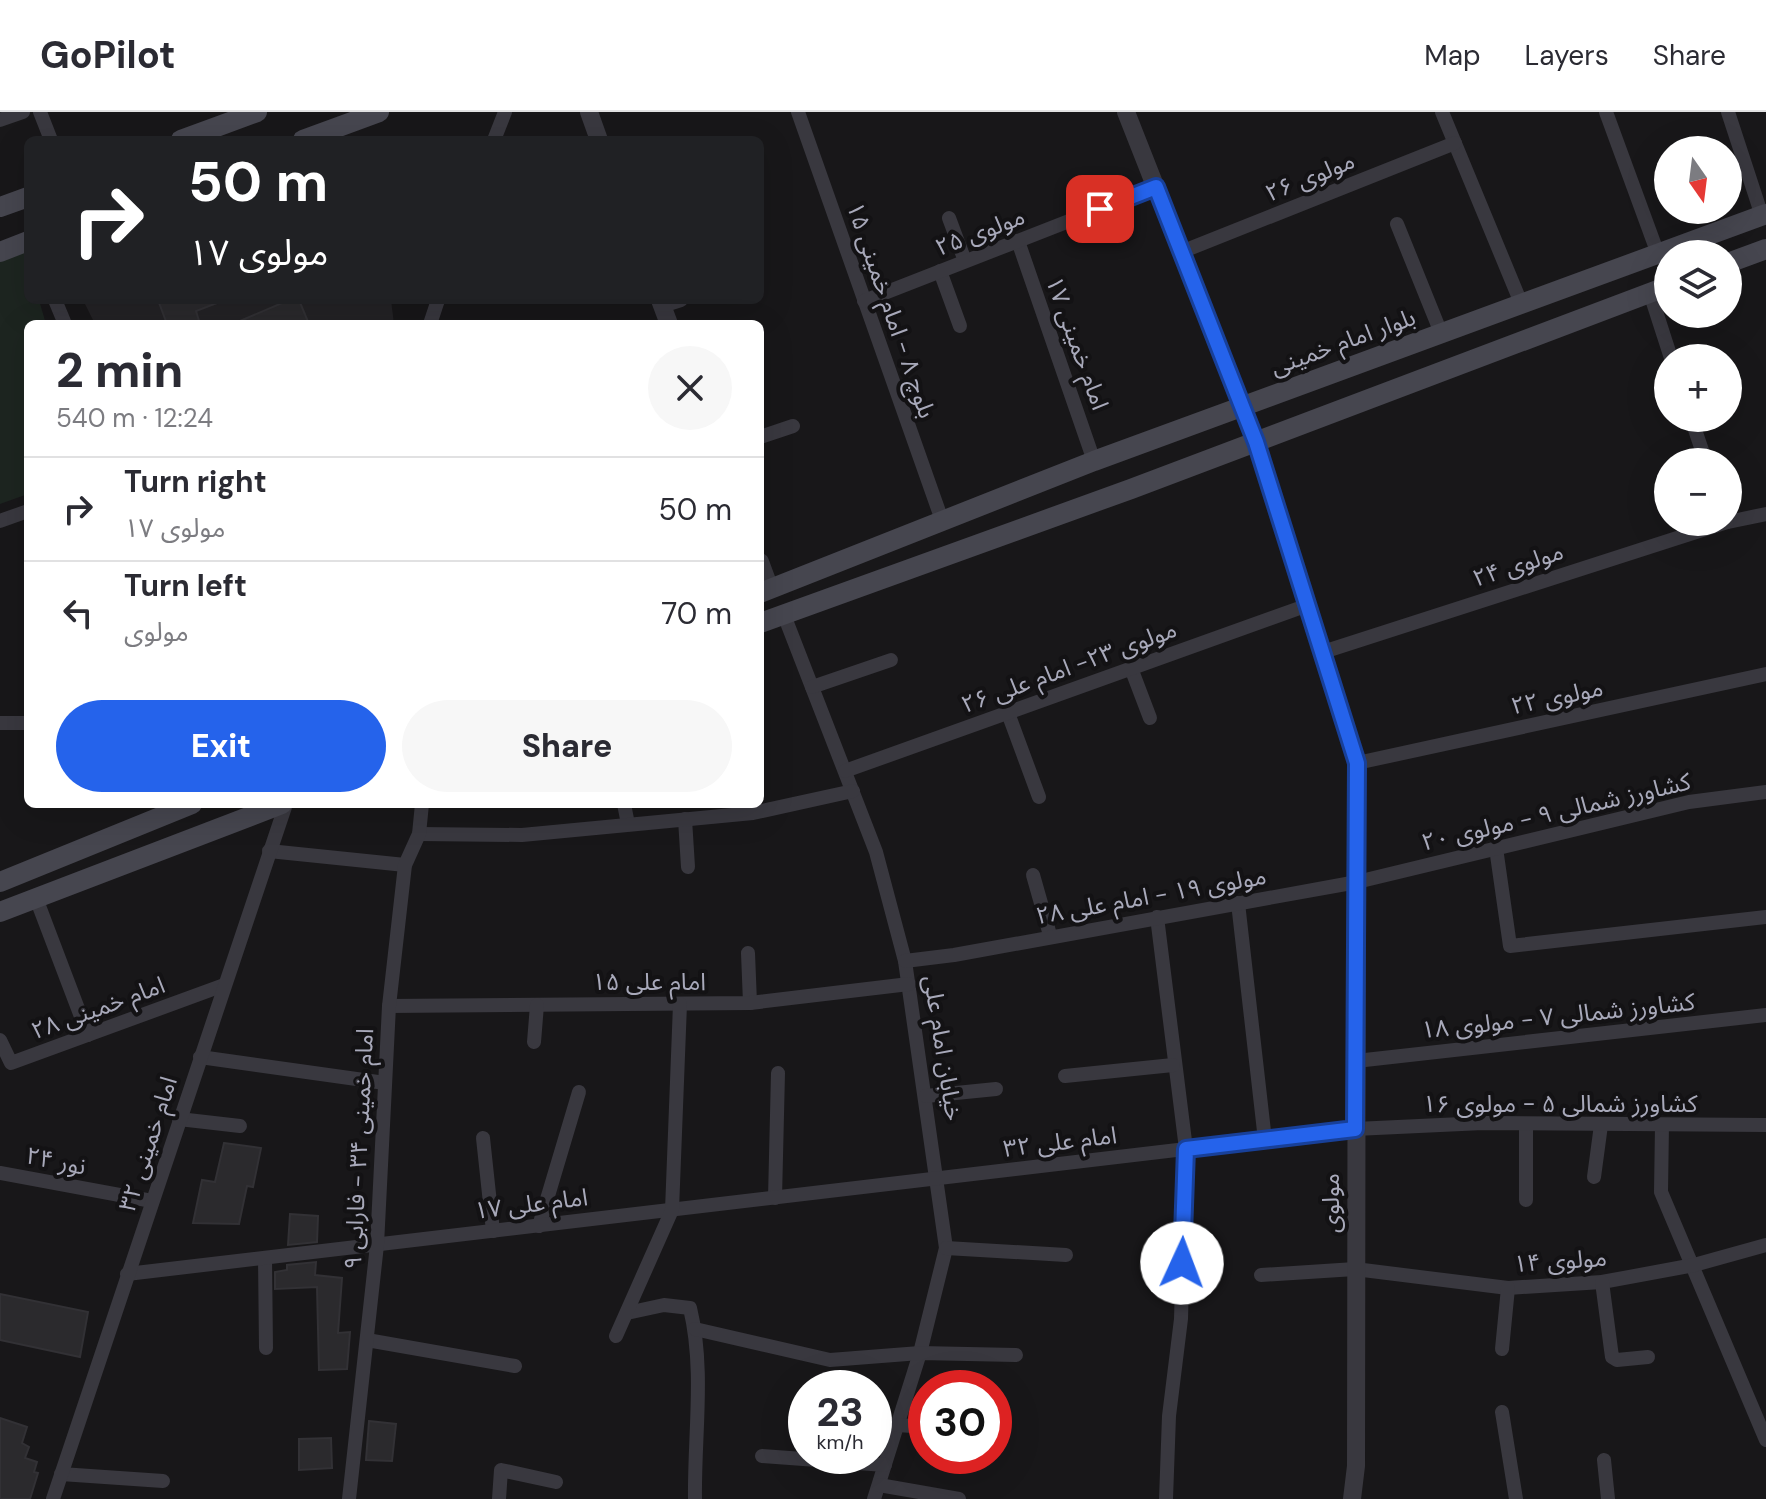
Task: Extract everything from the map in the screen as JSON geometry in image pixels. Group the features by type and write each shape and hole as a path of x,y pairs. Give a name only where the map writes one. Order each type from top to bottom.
{"main road":[{"path":"192,136 257,112"},
{"path":"314,136 379,112"},
{"path":"0,207 24,198"},
{"name":"بلوار امام خمینی","path":"1696,240 1764,215"},
{"path":"0,252 24,243"},
{"path":"1742,258 1766,249"},
{"name":"بلوار امام خمینی","path":"765,591 1094,461 1654,255"},
{"path":"764,622 1256,442 1654,291"},
{"path":"765,591 784,615"},
{"path":"0,882 182,808"},
{"path":"0,912 273,808"}],"street":[{"path":"0,120 23,112"},
{"path":"40,112 49,136"},
{"path":"496,136 505,112"},
{"path":"589,112 598,136"},
{"name":"بلوچ ۸ - امام خمینی ۱۵","path":"798,112 943,523"},
{"name":"مولوی","path":"1126,112 1256,442 1357,763 1356,1466 1352,1499"},
{"path":"1442,112 1521,303"},
{"path":"1606,112 1654,243"},
{"path":"1728,112 1764,215"},
{"name":"مولوی ۲۶","path":"1181,252 1455,143"},
{"name":"مولوی ۲۵","path":"864,301 1156,187"},
{"path":"949,218 965,261"},
{"path":"1397,224 1441,333"},
{"name":"امام خمینی ۱۷","path":"1018,241 1094,461"},
{"path":"940,271 960,326"},
{"path":"764,436 793,426"},
{"path":"0,521 24,512"},
{"name":"مولوی ۲۴","path":"1742,519 1766,514"},
{"name":"مولوی ۲۴","path":"1323,652 1683,536"},
{"name":"مولوی ۲۳- امام علی ۲۶","path":"845,771 1308,605"},
{"name":"خیابان امام علی","path":"784,615 876,852 905,961 939,1179 946,1248 920,1353 892,1443"},
{"path":"812,687 891,660"},
{"path":"1131,668 1150,718"},
{"name":"مولوی ۲۲","path":"1357,763 1766,674"},
{"path":"1008,713 1039,797"},
{"path":"0,723 24,723"},
{"path":"419,834 522,835 753,813 853,791"},
{"name":"کشاورز شمالی ۹ - مولوی ۲۰","path":"1357,882 1689,802 1766,792"},
{"name":"امام خمینی ۳۲","path":"53,1499 283,808"},
{"name":"امام خمینی ۳۴ - فارابی ۹","path":"349,1499 377,1245 389,1006 405,865 419,834 422,808"},
{"path":"625,808 628,824"},
{"path":"685,819 688,867"},
{"path":"1496,848 1510,946 1766,917"},
{"path":"269,851 405,865"},
{"path":"1033,875 1050,935"},
{"name":"مولوی ۱۹ - امام علی ۲۸","path":"905,961 954,955 1050,935 1357,882"},
{"path":"36,898 88,1035"},
{"path":"1238,903 1265,1140"},
{"path":"1157,917 1173,1065 1186,1149 1181,1319 1169,1416 1166,1499"},
{"path":"748,953 750,1003"},
{"name":"امام علی ۱۵","path":"389,1006 750,1003 909,984"},
{"name":"امام خمینی ۲۸","path":"0,1040 11,1063 224,985"},
{"path":"616,1336 672,1210 680,1004"},
{"path":"534,1042 537,1005"},
{"name":"کشاورز شمالی ۷ - مولوی ۱۸","path":"1356,1061 1766,1015"},
{"path":"200,1057 385,1083"},
{"path":"1065,1076 1173,1065"},
{"path":"775,1198 778,1073"},
{"path":"926,1096 996,1089"},
{"path":"539,1226 579,1092"},
{"path":"179,1119 240,1126"},
{"path":"1526,1124 1526,1200"},
{"name":"کشاورز شمالی ۵ - مولوی ۱۶","path":"1265,1140 1355,1129 1526,1124 1766,1125"},
{"path":"1594,1177 1601,1125"},
{"path":"1662,1125 1661,1192 1766,1440"},
{"path":"483,1138 493,1231"},
{"name":"امام علی ۳۲","path":"939,1179 1265,1140"},
{"name":"نور ۲۴","path":"0,1173 152,1201"},
{"name":"امام علی ۱۷","path":"127,1274 939,1179"},
{"name":"مولوی ۱۴","path":"1261,1275 1355,1269 1508,1288 1602,1282 1694,1265 1766,1245"},
{"path":"946,1248 1066,1255"},
{"path":"265,1258 266,1348"},
{"path":"1602,1282 1612,1357 1617,1360 1648,1357"},
{"path":"1502,1349 1508,1288"},
{"path":"627,1313 664,1305 690,1308 695,1329 698,1403 694,1435 695,1499"},
{"path":"695,1329 830,1360 920,1353 1016,1355"},
{"path":"367,1340 515,1366"},
{"path":"1502,1412 1516,1499"},
{"path":"898,1425 908,1426"},
{"path":"762,1456 788,1458"},
{"path":"1604,1460 1608,1499"},
{"path":"499,1499 501,1470 556,1482"},
{"path":"61,1474 163,1481"},
{"path":"876,1492 959,1499"}],"shaded area":[{"path":"23,250 24,304 40,304 45,320 24,320 24,495 0,504 0,259"},
{"path":"85,304 392,304 394,320 93,320"}],"building":[{"path":"160,304 214,304 196,311 199,320 166,320"},
{"path":"280,304 301,304 307,320 242,320"},
{"path":"224,1143 261,1148 253,1187 247,1186 239,1224 193,1223 202,1180 215,1182"},
{"path":"290,1214 318,1216 317,1242 288,1245"},
{"path":"316,1262 315,1275 342,1278 338,1333 350,1332 347,1369 319,1370 317,1287 275,1289 275,1272 287,1270 287,1265"},
{"path":"0,1294 88,1312 80,1357 0,1340"},
{"path":"0,1418 27,1427 22,1443 29,1447 25,1458 37,1462 34,1472 38,1473 30,1499 0,1499"},
{"path":"369,1421 396,1424 392,1461 366,1460"},
{"path":"331,1438 332,1468 299,1470 299,1439"}],"route":[{"path":"1100,209 1156,187 1256,442 1357,763 1355,1129 1186,1149 1182,1263"}]}
